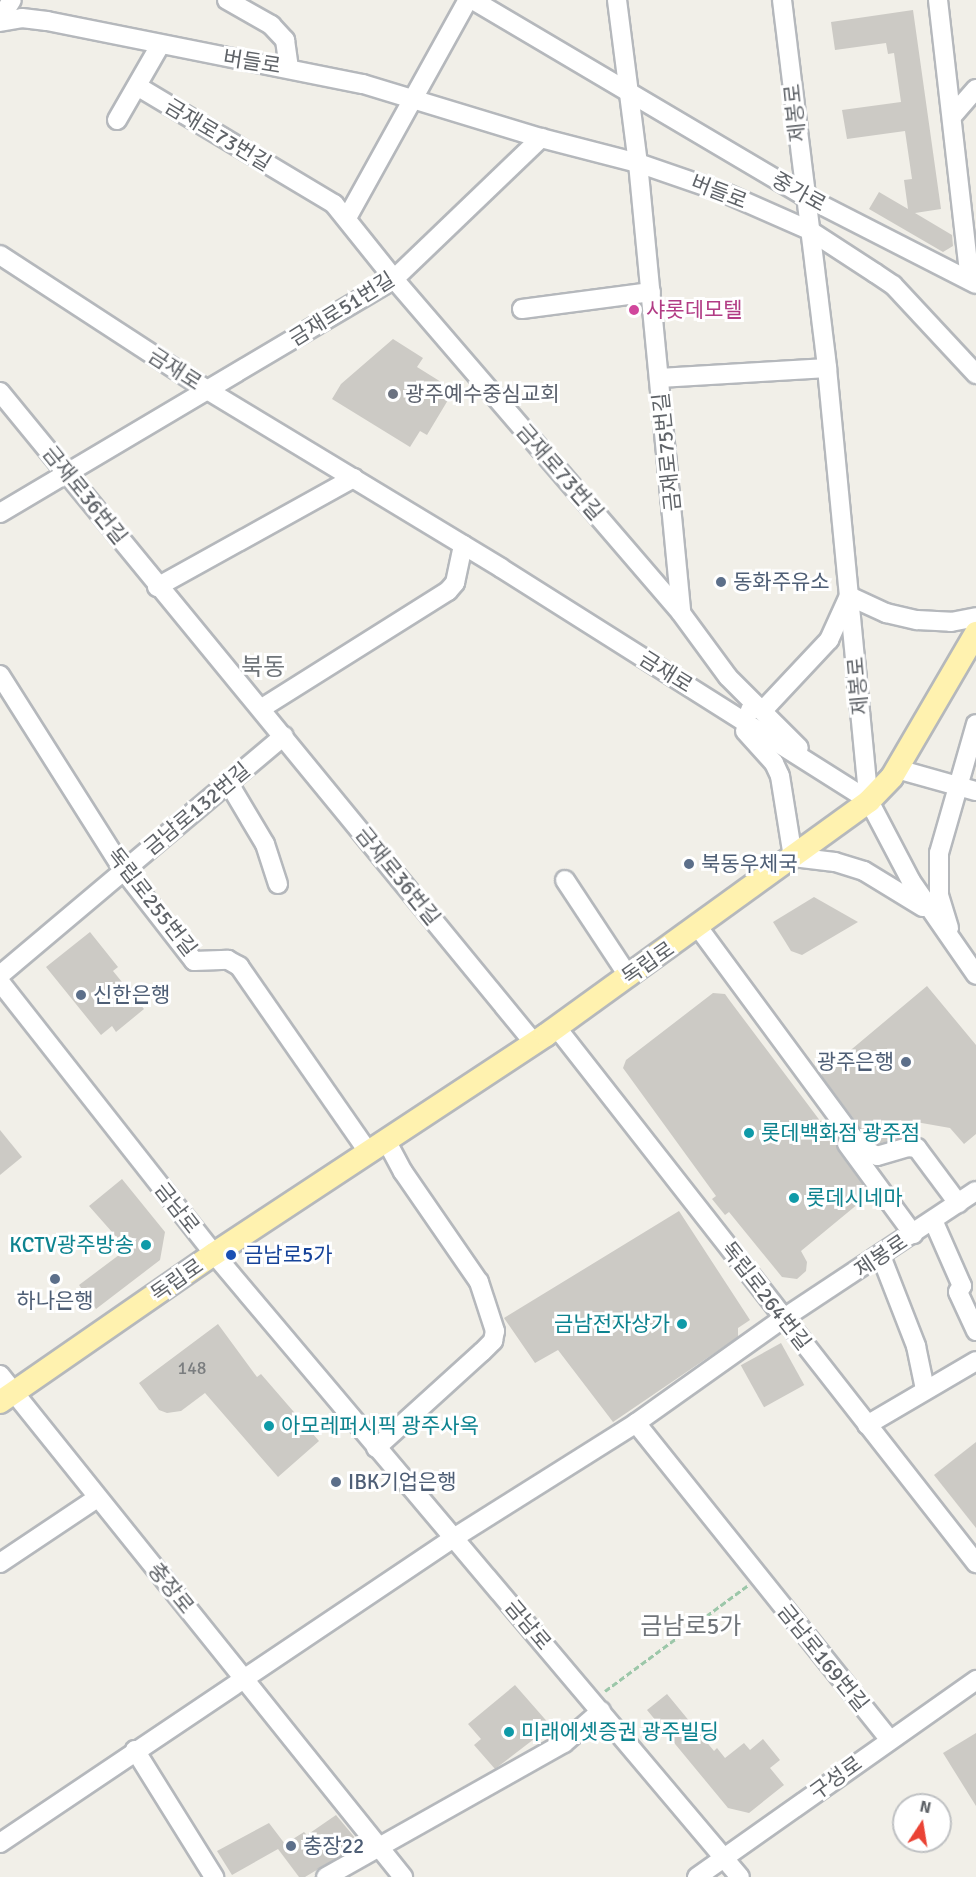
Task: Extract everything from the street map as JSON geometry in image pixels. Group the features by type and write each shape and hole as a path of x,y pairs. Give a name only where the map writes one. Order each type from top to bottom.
{"main road":[{"name":"독립로","path":"7,1397 214,1254 557,1028 869,801 897,769 976,633"}],"street":[{"name":"버들로","path":"0,20 12,0"},
{"path":"227,0 270,25 285,40 289,68"},
{"path":"347,218 470,0"},
{"name":"중가로","path":"470,0 804,196 973,282"},
{"path":"617,0 626,91"},
{"name":"제봉로","path":"782,0 804,196 827,368 869,801 931,913 960,957 976,975"},
{"path":"938,0 954,114 973,282"},
{"name":"버들로","path":"0,20 22,18 47,21 159,47 289,68 414,100 541,138 638,163 725,193 809,230 892,285 976,374"},
{"path":"117,120 159,47"},
{"name":"금재로73번길","path":"136,86 334,204 394,279 681,613 728,677 824,772"},
{"path":"954,114 976,89"},
{"name":"금재로75번길","path":"626,91 638,163 681,613"},
{"name":"금재로51번길","path":"0,513 209,391 394,279 541,138"},
{"name":"금재로","path":"0,255 209,391 463,545 869,801"},
{"path":"522,309 651,292"},
{"path":"660,378 827,368"},
{"name":"금재로36번길","path":"0,392 69,473 157,587 262,708 534,1043"},
{"path":"157,587 354,478"},
{"path":"262,708 448,591 455,583 463,545"},
{"path":"720,706 761,709 829,640 849,596 886,613 917,620 951,622 976,617"},
{"name":"독립로255번길","path":"0,675 124,871 194,961 228,960 239,966 378,1147"},
{"path":"720,706 774,763 783,790 793,857 836,862 864,871 931,913"},
{"path":"960,957 945,917 937,875 939,853 967,788 976,724"},
{"name":"금남로132번길","path":"0,975 284,736"},
{"path":"897,769 967,788"},
{"path":"228,782 265,844 278,885"},
{"path":"565,880 629,976"},
{"path":"695,929 860,1147 877,1156 908,1147 917,1148 958,1203"},
{"path":"695,929 913,1234"},
{"name":"금남로","path":"0,982 214,1254 452,1539 597,1706 740,1877"},
{"name":"독립로264번길","path":"557,1028 976,1563"},
{"path":"376,1448 482,1353 494,1341 495,1331 479,1282 403,1172 378,1147"},
{"name":"제봉로","path":"784,1318 881,1256 976,1191"},
{"path":"933,1220 962,1286 958,1292 976,1331"},
{"path":"881,1256 916,1346 925,1389"},
{"path":"0,1843 71,1793 452,1539 636,1423 784,1318"},
{"path":"867,1425 976,1361"},
{"name":"충장로","path":"0,1375 7,1397 98,1498 403,1877"},
{"path":"636,1423 758,1578"},
{"path":"0,1563 98,1498"},
{"name":"금남로169번길","path":"758,1578 889,1739"},
{"name":"구성로","path":"697,1877 889,1739 976,1680"},
{"path":"326,1877 380,1849 564,1743 597,1706"},
{"path":"135,1750 214,1877"}],"path":[{"path":"597,1706 758,1578"}],"building":[{"path":"913,10 941,209 915,213 952,235 953,246 943,252 869,209 879,192 908,209 904,180 912,179 905,131 847,139 842,110 901,102 894,53 888,54 886,43 835,50 831,22"},
{"name":"광주예수중심교회","path":"393,339 423,358 417,367 454,390 427,435 420,431 410,447 332,399 341,384"},
{"path":"814,897 858,922 802,955 791,951 773,922"},
{"path":"90,932 118,967 113,971 144,1009 116,1032 112,1026 101,1035 46,967"},
{"name":"광주은행","path":"927,986 976,1045 976,1134 964,1144 950,1128 916,1122 895,1139 878,1144 868,1138 821,1075"},
{"name":"롯데백화점 광주점","path":"713,993 725,994 836,1142 838,1151 870,1194 801,1251 807,1262 806,1271 797,1279 782,1277 729,1212 725,1215 712,1199 716,1196 623,1068 626,1060"},
{"path":"0,1130 22,1157 0,1175"},
{"name":"KCTV광주방송","path":"122,1179 165,1232 160,1260 96,1309 79,1285 127,1249 89,1206"},
{"path":"679,1211 750,1320 738,1328 738,1337 613,1422 558,1350 535,1363 504,1318"},
{"path":"218,1324 257,1377 261,1374 319,1441 278,1477 205,1393 181,1411 167,1413 159,1410 139,1383"},
{"path":"781,1343 804,1385 764,1407 741,1365"},
{"path":"976,1442 976,1528 934,1475"},
{"name":"미래에셋증권 광주빌딩","path":"515,1685 551,1726 495,1769 474,1745 481,1739 468,1724"},
{"path":"667,1694 714,1751 717,1748 725,1758 744,1743 750,1750 763,1739 780,1760 770,1768 784,1785 749,1813 728,1808 647,1710"},
{"path":"976,1733 976,1806 943,1753"},
{"name":"충장22","path":"336,1815 356,1839 355,1847 305,1877 299,1877 278,1849 232,1875 217,1851 269,1823 285,1844 304,1832 307,1835"}],"place":[{"name":"샤롯데모텔","path":"634,310"},
{"name":"광주예수중심교회","path":"393,394"},
{"name":"동화주유소","path":"721,582"},
{"name":"북동우체국","path":"689,864"},
{"name":"신한은행","path":"81,995"},
{"name":"광주은행","path":"906,1062"},
{"name":"롯데백화점 광주점","path":"749,1133"},
{"name":"롯데시네마","path":"794,1198"},
{"name":"KCTV광주방송","path":"146,1245"},
{"name":"금남로5가","path":"231,1255"},
{"name":"하나은행","path":"55,1279"},
{"name":"금남전자상가","path":"682,1324"},
{"name":"아모레퍼시픽 광주사옥","path":"269,1426"},
{"name":"IBK기업은행","path":"336,1482"},
{"name":"미래에셋증권 광주빌딩","path":"509,1732"},
{"name":"충장22","path":"291,1846"}],"district":[{"name":"북동","path":"263,668"},
{"name":"금남로5가","path":"691,1627"}]}
